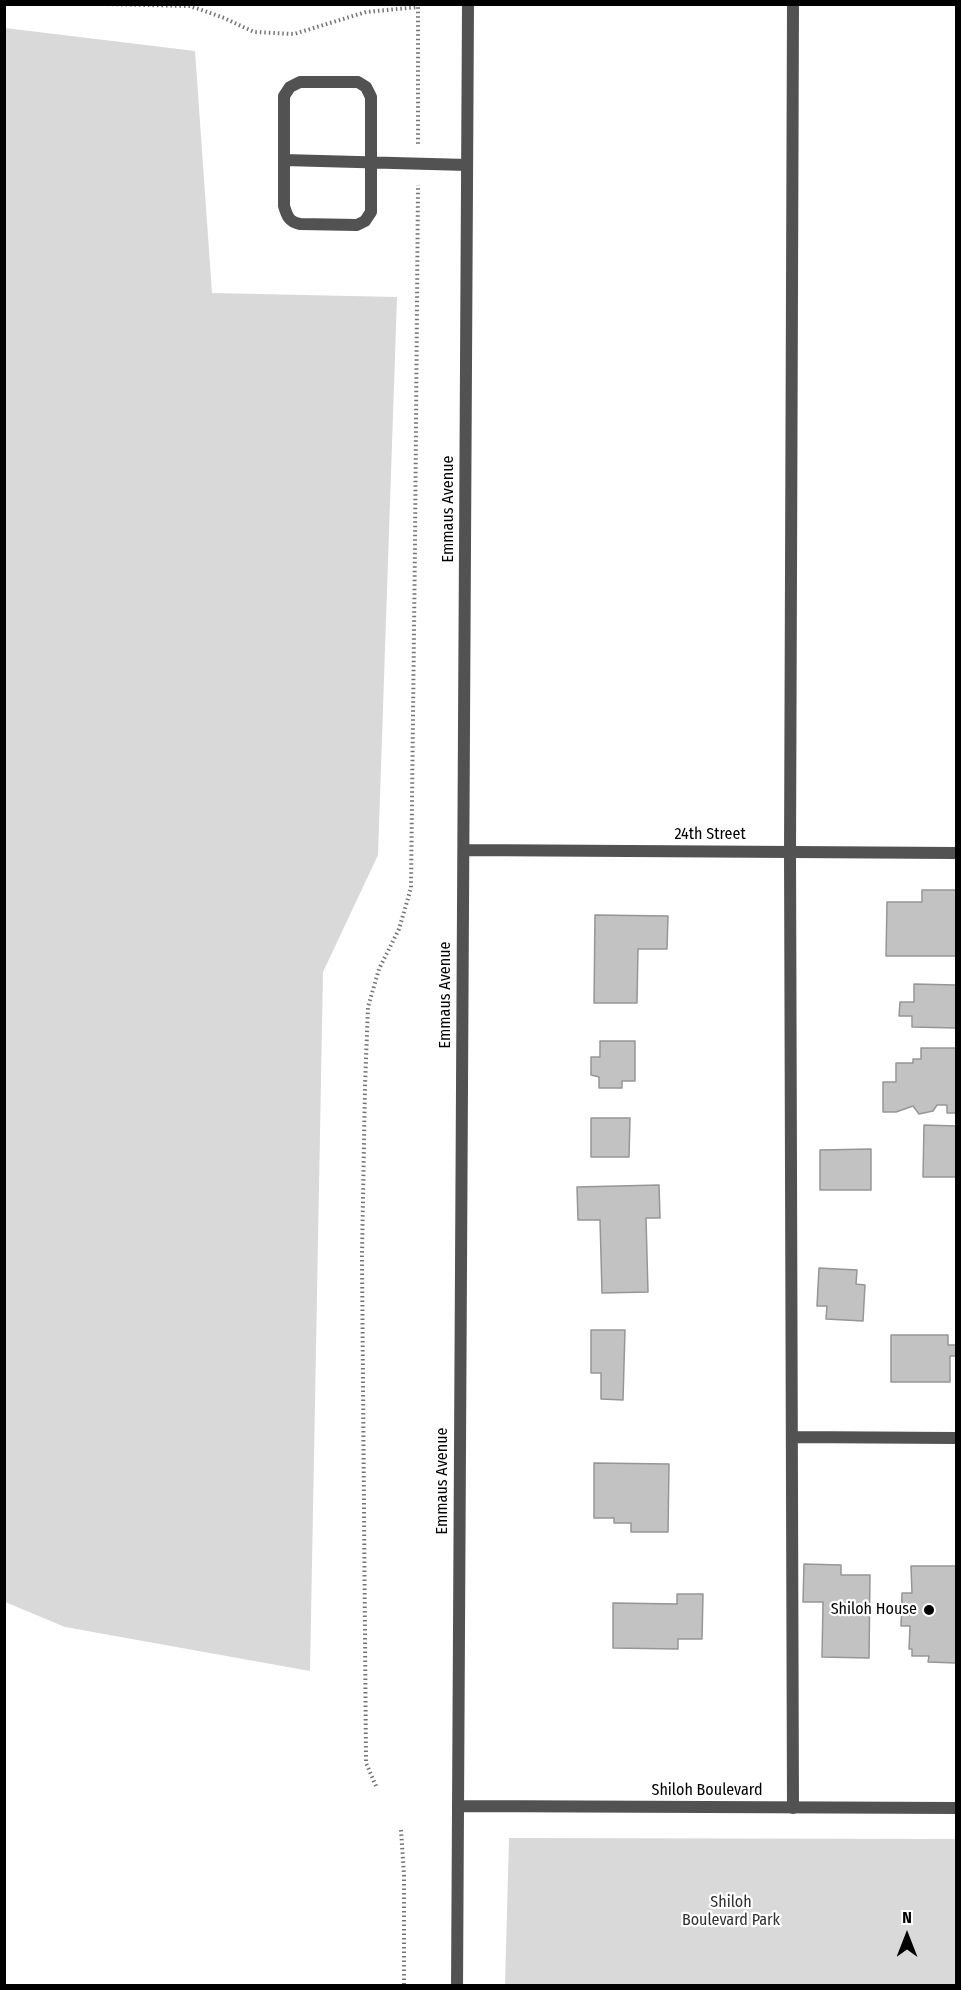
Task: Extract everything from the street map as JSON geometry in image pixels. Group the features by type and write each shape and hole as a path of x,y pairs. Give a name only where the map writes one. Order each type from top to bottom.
{"street":[{"name":"Emmaus Avenue","path":"457,1986 468,4"},
{"path":"793,4 790,852 793,1808"},
{"path":"300,82 358,82 366,87 371,97 372,163 371,212 365,221 357,225 293,223 287,218 284,206 284,160 284,96 290,87 300,82"},
{"path":"284,160 467,165"},
{"name":"24th Street","path":"464,850 957,853"},
{"path":"792,1437 957,1438"},
{"name":"Shiloh Boulevard","path":"458,1806 957,1808"}],"path":[{"path":"103,4 190,6 254,32 294,34 366,12 418,7 416,544 411,888 399,929 379,969 368,1007 365,1086 362,1256 366,1763 376,1786"},
{"path":"401,1830 404,1875 404,1986"}],"green space":[{"path":"5,28 195,51 212,293 397,297 378,855 323,972 310,1671 65,1627 5,1602"},
{"name":"Shiloh Boulevard Park","path":"509,1838 956,1839 956,1985 505,1985"}],"building":[{"path":"922,890 956,890 956,956 886,956 887,902 922,902"},
{"path":"595,915 668,916 667,949 638,949 637,1003 594,1003"},
{"path":"914,984 956,985 956,1028 912,1027 912,1016 899,1016 900,1002 914,1002"},
{"path":"600,1041 635,1041 635,1081 622,1081 622,1088 599,1088 599,1077 591,1075 591,1057 600,1057"},
{"path":"921,1048 956,1048 956,1113 947,1113 947,1105 937,1105 933,1111 919,1114 913,1106 896,1112 883,1112 883,1082 896,1082 896,1063 913,1063 913,1059 921,1059"},
{"path":"591,1118 630,1118 629,1157 591,1157"},
{"path":"924,1125 956,1126 956,1177 923,1177"},
{"path":"871,1149 871,1190 820,1190 820,1150"},
{"path":"659,1185 660,1218 646,1218 648,1292 602,1293 600,1220 578,1220 577,1187"},
{"path":"819,1268 857,1270 856,1284 865,1285 863,1321 826,1319 827,1306 817,1306"},
{"path":"591,1330 625,1330 623,1400 601,1399 601,1373 591,1373"},
{"path":"891,1335 948,1335 948,1345 956,1345 956,1356 950,1356 950,1382 891,1382"},
{"path":"594,1463 669,1464 668,1532 631,1532 631,1523 614,1523 614,1518 594,1518"},
{"path":"804,1564 841,1565 841,1575 870,1575 869,1658 822,1657 823,1602 803,1602"},
{"name":"Shiloh House","path":"911,1566 956,1566 956,1663 928,1662 929,1656 912,1656 912,1649 909,1649 910,1626 901,1626 902,1593 912,1593"},
{"path":"677,1594 703,1594 702,1639 678,1639 678,1649 613,1648 613,1603 677,1604"}],"place":[{"name":"Shiloh House","path":"929,1610"}]}
